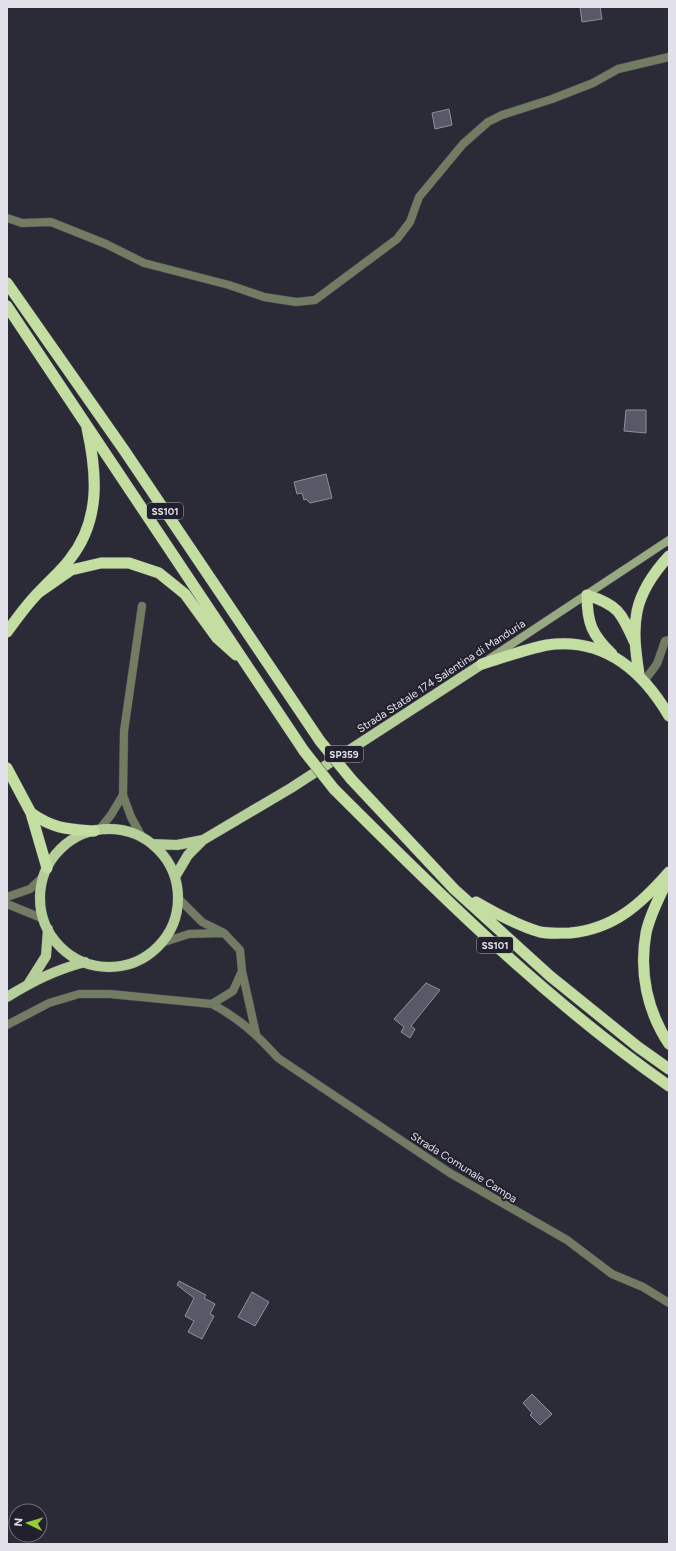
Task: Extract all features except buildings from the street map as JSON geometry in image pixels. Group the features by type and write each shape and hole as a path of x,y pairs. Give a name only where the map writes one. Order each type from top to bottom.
{"highway":[{"name":"SS101","path":"7,282 124,450 320,741 351,779 454,889 550,976 638,1047 669,1069"},
{"name":"SS101","path":"7,306 304,751 334,790 448,903 543,988 636,1063 669,1086"},
{"path":"7,632 38,593 71,558 82,539 93,510 95,479 85,422"},
{"path":"641,678 634,641 636,614 641,595 654,572 669,556"},
{"path":"38,593 71,570 101,563 129,563 159,573 185,594 217,638 249,668"},
{"path":"634,641 618,610 605,601 587,595 589,624 604,646 616,658 641,678 669,716"},
{"path":"482,664 547,646 570,645 588,647 616,658"},
{"path":"7,768 31,813 46,872"},
{"path":"31,813 45,823 60,829 97,830"},
{"path":"459,892 495,913 539,932 556,934 588,931 616,920 648,896 669,872"},
{"path":"669,876 646,932 644,972 645,988 653,1018 669,1044"}],"main road":[{"name":"Strada Statale 174 Salentina di Manduria","path":"175,877 188,855 203,840 291,788 669,540"},
{"path":"29,983 46,956 46,924 41,893 46,872 53,858 66,844 82,834 97,830 114,829 128,832 142,837 152,844 166,859 175,877 178,898 176,914 172,924 161,943 149,954 134,962 118,966 101,966 85,962 66,951 57,943 46,924"},
{"name":"Strada Statale 174 Salentina di Manduria","path":"152,844 177,845 203,840"},
{"path":"7,997 29,983 59,969 85,962"}],"street":[{"path":"7,218 22,223 51,222 106,244 144,263 228,285 264,297 296,302 315,300 397,239 410,222 419,197 463,144 488,122 502,115 552,99 593,83 618,69 669,57"},
{"path":"142,606 124,731 123,795 131,817 142,837"},
{"path":"641,678 657,664 665,642 669,640"},
{"path":"97,830 111,815 123,795"},
{"path":"7,897 30,889 46,872"},
{"path":"178,898 202,922 224,933 240,950 242,971 256,1034"},
{"path":"7,904 46,924"},
{"path":"161,943 189,934 224,933"},
{"path":"7,1025 49,1002 79,994 110,994 212,1004 233,991 242,971"},
{"name":"Strada Comunale Campa","path":"212,1004 235,1016 256,1034 278,1058 450,1173 567,1240 612,1274 643,1287 669,1303"}]}
